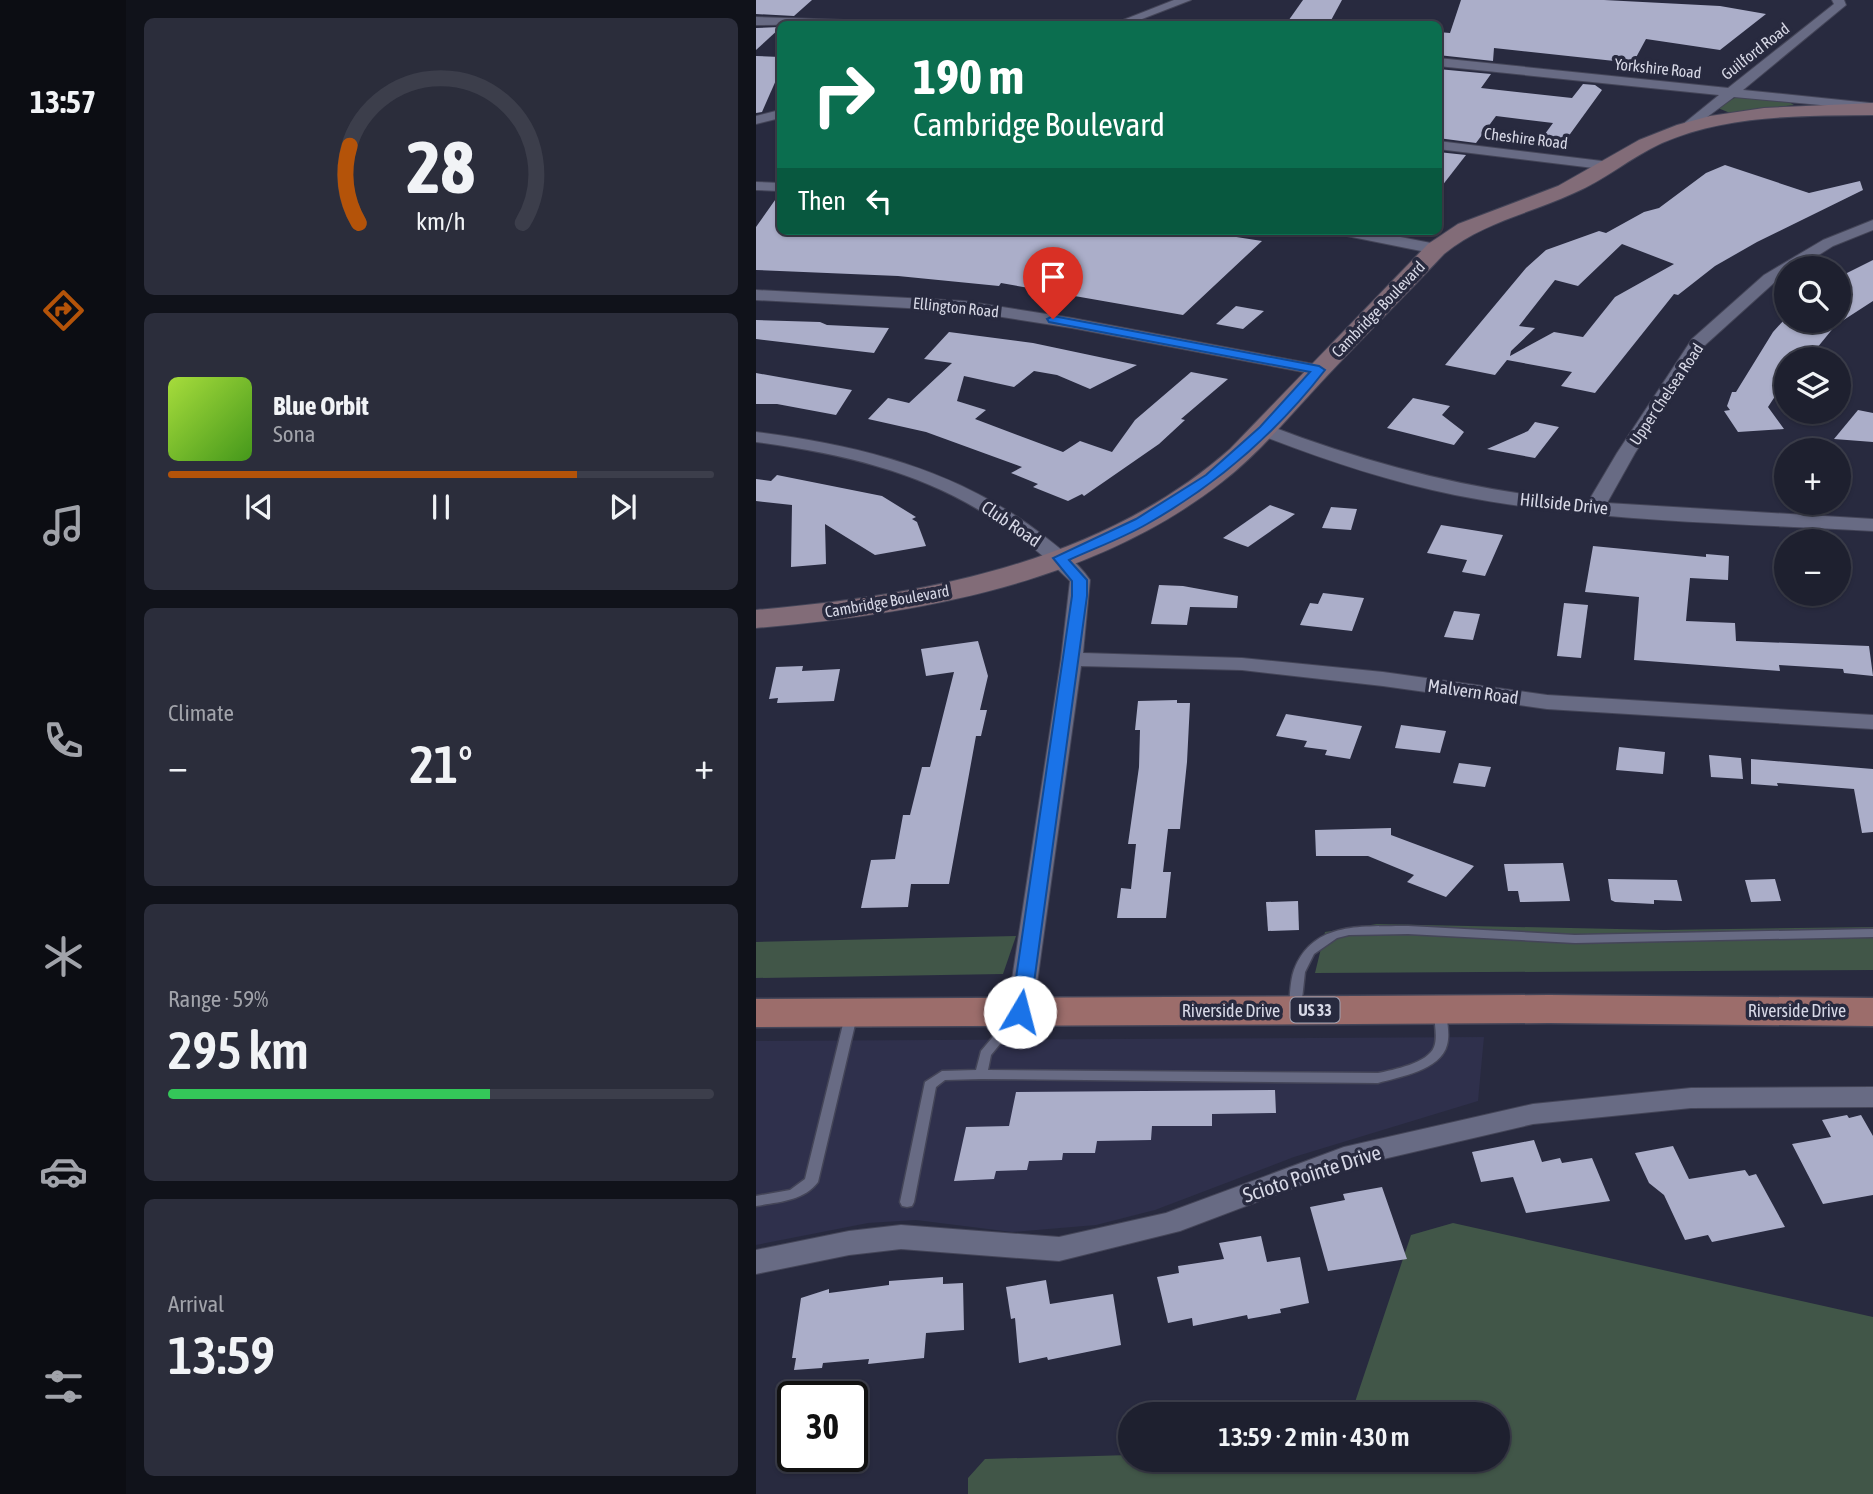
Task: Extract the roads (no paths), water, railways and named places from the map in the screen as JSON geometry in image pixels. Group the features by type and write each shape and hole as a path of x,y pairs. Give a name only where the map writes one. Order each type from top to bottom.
{"main road":[{"name":"Riverside Drive","path":"756,1013 1294,1010 1873,1012"}],"street":[{"path":"1127,21 1185,0"},
{"name":"Guilford Road","path":"1687,128 1840,5 1838,0"},
{"path":"756,21 777,22"},
{"name":"Yorkshire Road","path":"1442,62 1873,108"},
{"name":"Cambridge Boulevard","path":"756,619 836,611 949,591 1060,558 1130,527 1180,499 1236,458 1436,249 1467,226 1564,191 1637,148 1687,128 1746,116 1873,108"},
{"path":"756,120 777,115"},
{"name":"Cheshire Road","path":"1442,145 1610,166"},
{"path":"756,186 777,187"},
{"name":"Upper Chelsea Road","path":"1595,507 1626,453 1698,343 1770,278 1828,243 1873,225"},
{"path":"1367,235 1436,249"},
{"name":"Ellington Road","path":"756,295 964,306 1072,323 1319,370"},
{"name":"Hillside Drive","path":"1264,430 1333,456 1401,476 1480,494 1595,507 1873,525"},
{"name":"Club Road","path":"756,437 808,442 860,453 940,480 1025,531 1060,558 1080,580 1072,659 1020,1012"},
{"name":"Malvern Road","path":"1072,659 1242,664 1383,679 1547,702 1873,722"},
{"name":"Scioto Pointe Drive","path":"756,1262 849,1243 901,1237 1059,1249 1170,1223 1344,1158 1533,1114 1691,1098 1873,1097"}],"lane":[{"path":"1294,1010 1298,972 1309,952 1333,935 1349,931 1408,930 1575,939 1873,933"},
{"path":"907,1202 930,1085 943,1076 1378,1077 1409,1070 1437,1054 1441,1046 1440,1010"},
{"path":"981,1074 985,1054 1020,1012"},
{"path":"756,1201 794,1194 811,1182 852,1013"}]}
